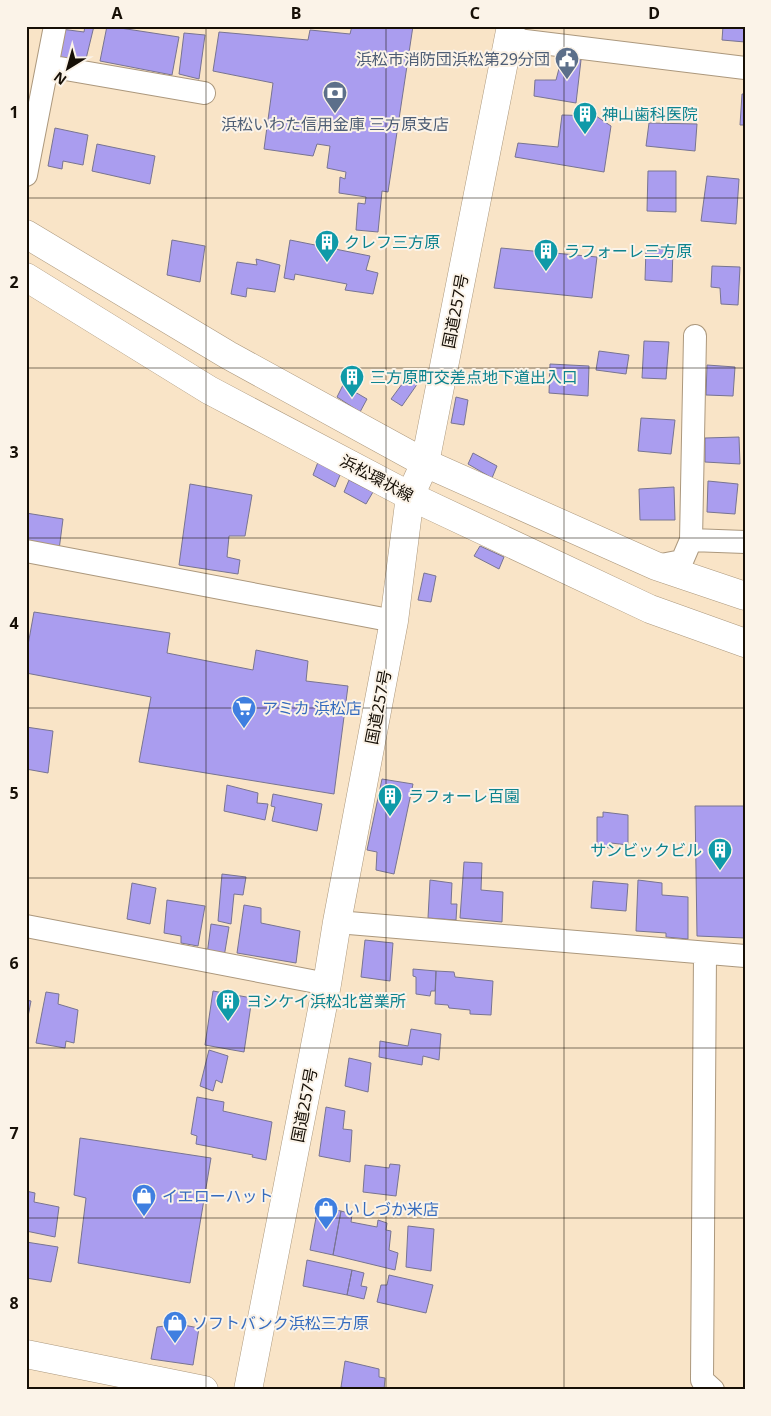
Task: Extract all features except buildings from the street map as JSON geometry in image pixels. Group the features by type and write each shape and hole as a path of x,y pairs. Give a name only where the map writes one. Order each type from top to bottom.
{"main road":[{"name":"国道257号","path":"248,1390 327,984 394,621 410,496 425,463 510,32"},
{"path":"26,234 228,355 425,463 656,566 745,596"},
{"name":"浜松環状線","path":"26,277 209,390 410,496 650,610 745,643"},
{"path":"26,1354 204,1390"}],"street":[{"path":"26,175 55,26"},
{"path":"510,32 745,68"},
{"path":"48,66 204,93"},
{"path":"656,566 682,561 691,540 695,336"},
{"path":"691,540 745,542"},
{"path":"26,551 394,621"},
{"path":"337,922 745,956"},
{"path":"26,926 327,984"},
{"path":"705,953 702,1380 713,1390"}],"place":[{"name":"浜松市消防団浜松第29分団","path":"567,80"},
{"name":"浜松いわた信用金庫 三方原支店","path":"335,114"},
{"name":"神山歯科医院","path":"585,135"},
{"name":"クレフ三方原","path":"327,263"},
{"name":"ラフォーレ三方原","path":"546,272"},
{"name":"三方原町交差点地下道出入口","path":"352,398"},
{"name":"アミカ 浜松店","path":"244,729"},
{"name":"ラフォーレ百園","path":"390,817"},
{"name":"サンビックビル","path":"720,871"},
{"name":"ヨシケイ浜松北営業所","path":"228,1022"},
{"name":"イエローハット","path":"144,1217"},
{"name":"いしづか米店","path":"326,1230"},
{"name":"ソフトバンク浜松三方原","path":"175,1344"}]}
